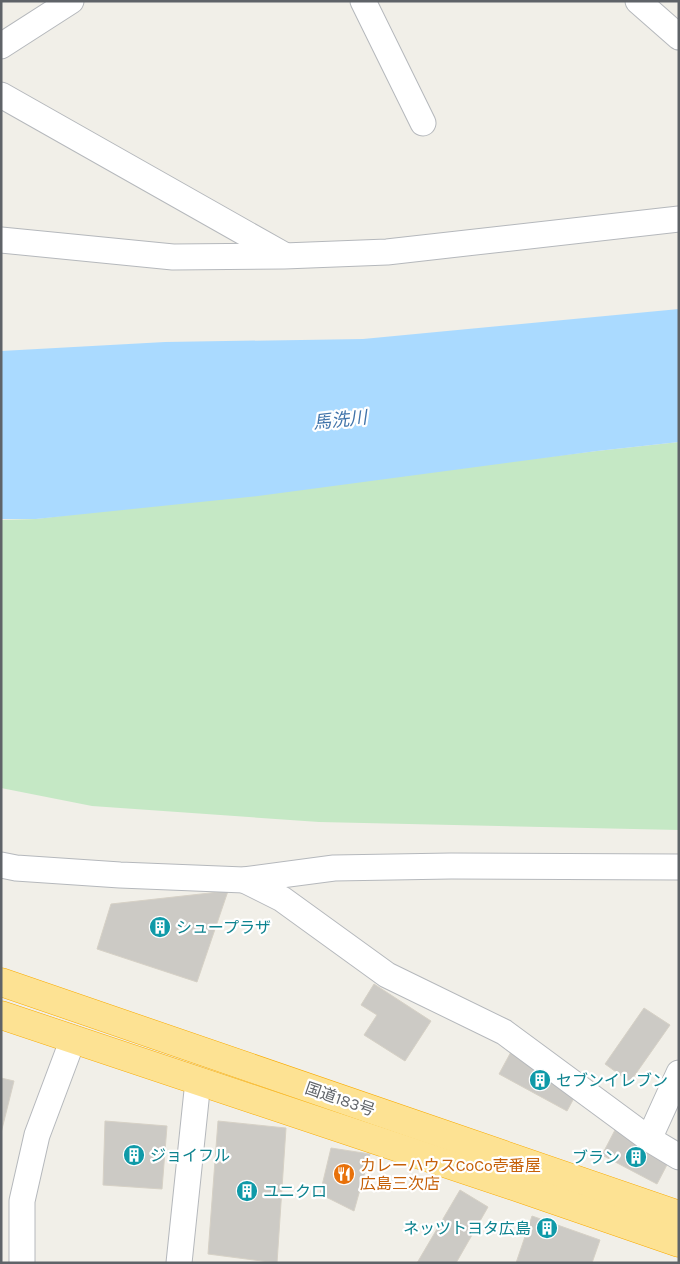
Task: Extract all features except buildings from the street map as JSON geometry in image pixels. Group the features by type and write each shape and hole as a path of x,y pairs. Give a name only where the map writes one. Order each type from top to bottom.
{"highway":[{"name":"国道183号","path":"1,982 679,1215"},
{"name":"国道183号","path":"1,1015 679,1243"}],"street":[{"path":"1,46 71,1"},
{"path":"363,1 423,123"},
{"path":"638,1 679,37"},
{"path":"1,95 284,256"},
{"path":"1,240 172,257 284,256 387,252 679,219"},
{"path":"1,865 16,868 120,875 244,880 334,868 612,865 679,867"},
{"path":"244,880 282,899 387,975 504,1032 649,1139 679,1157"},
{"path":"22,1263 22,1201 37,1134 73,1039"},
{"path":"649,1139 679,1073"},
{"path":"179,1263 198,1081"}],"green space":[{"path":"679,442 679,830 319,822 92,806 1,788 1,520 36,519"}],"water":[{"name":"馬洗川","path":"679,309 679,442 597,451 258,496 36,519 1,519 1,351 165,342 363,339"}],"place":[{"name":"シュープラザ","path":"160,927"},
{"name":"セブンイレブン","path":"540,1080"},
{"name":"ジョイフル","path":"134,1155"},
{"name":"ブラン","path":"636,1157"},
{"name":"カレーハウスCoCo壱番屋 広島三次店","path":"344,1174"},
{"name":"ユニクロ","path":"247,1191"},
{"name":"ネッツトヨタ広島","path":"547,1228"}]}
